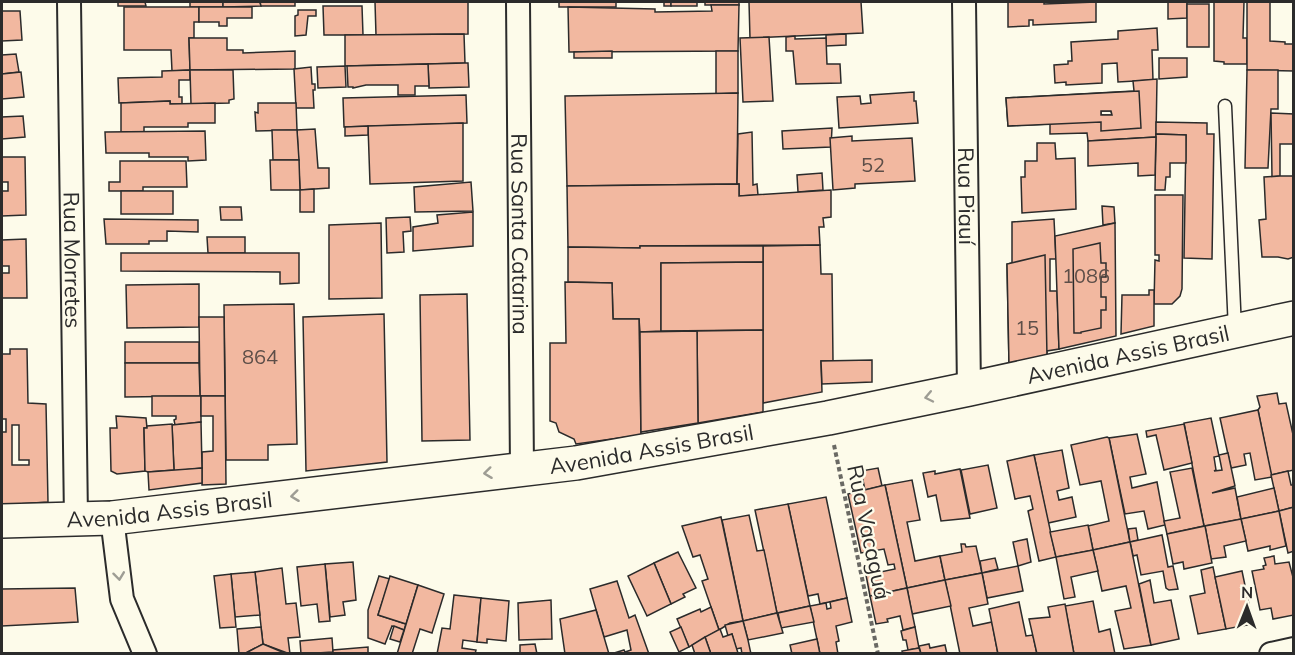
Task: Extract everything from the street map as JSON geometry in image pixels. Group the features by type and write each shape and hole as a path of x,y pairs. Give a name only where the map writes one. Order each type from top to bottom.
{"main road":[{"name":"Avenida Assis Brasil","path":"2,520 112,518 576,463 828,418 1293,318"}],"street":[{"name":"Rua Morretes","path":"69,2 76,519"},
{"name":"Rua Santa Catarina","path":"518,2 522,468"},
{"name":"Rua Piauí","path":"964,2 969,389"},
{"path":"112,518 122,599 145,654"},
{"path":"1270,654 1293,649"}],"lane":[{"path":"1226,106 1235,330"},
{"path":"2,530 76,519"}],"path":[{"name":"Rua Vacaguá","path":"828,418 878,654"}],"building":[{"path":"118,2 145,2 146,6 118,6"},
{"path":"190,2 223,2 223,7 190,7"},
{"path":"223,2 260,2 261,6 223,7"},
{"path":"260,2 295,2 295,6 261,6"},
{"path":"375,2 468,2 468,34 376,35"},
{"path":"559,2 616,2 616,7 559,7"},
{"path":"664,2 671,2 671,6 664,6"},
{"path":"671,2 697,2 697,6 671,6"},
{"path":"705,2 739,2 739,5 705,5"},
{"path":"749,2 861,2 863,33 750,38"},
{"path":"1008,2 1044,2 1044,4 1096,2 1096,22 1033,25 1033,20 1029,20 1029,26 1008,27"},
{"path":"1168,2 1187,2 1187,18 1168,19"},
{"path":"1214,2 1244,2 1243,38 1247,38 1247,64 1224,64 1224,62 1214,61"},
{"path":"1247,2 1270,2 1270,41 1294,44 1294,71 1247,70"},
{"path":"1187,4 1209,4 1209,47 1187,47"},
{"path":"711,5 739,5 738,51 569,52 568,7 655,9 655,12 712,11"},
{"path":"323,6 362,6 363,35 324,35"},
{"path":"124,7 199,7 199,22 194,22 194,38 189,38 190,70 172,71 171,50 124,50"},
{"path":"199,7 252,7 252,18 227,18 227,26 219,26 219,22 199,22"},
{"path":"298,10 316,10 316,16 308,16 306,35 295,36 295,16 298,15"},
{"path":"2,11 20,11 22,40 2,41"},
{"path":"1157,28 1158,50 1152,50 1153,80 1118,82 1117,63 1102,64 1102,83 1066,85 1066,82 1055,83 1054,65 1068,64 1068,61 1072,61 1071,42 1118,39 1118,31"},
{"path":"464,34 465,63 345,66 345,35"},
{"path":"846,34 846,45 826,46 826,35"},
{"path":"795,36 795,39 826,38 827,64 840,64 841,83 796,84 793,51 786,51 786,37"},
{"path":"769,37 773,101 743,102 740,38"},
{"path":"189,38 227,38 227,50 243,50 243,53 295,51 295,69 190,70"},
{"path":"612,51 612,58 574,58 574,52"},
{"path":"716,51 738,51 738,93 716,94"},
{"path":"16,54 19,72 2,74 2,55"},
{"path":"1159,58 1187,58 1187,77 1159,79"},
{"path":"468,63 469,87 429,88 428,64"},
{"path":"428,64 429,86 415,86 415,95 398,95 398,85 348,87 347,66"},
{"path":"345,66 346,87 318,88 317,67"},
{"path":"311,67 312,84 315,84 314,108 296,108 294,69"},
{"path":"190,70 190,80 179,80 179,97 182,97 182,104 170,104 170,101 119,103 118,78 162,77 162,71"},
{"path":"190,70 233,70 234,99 229,100 229,103 191,104"},
{"path":"1247,70 1278,70 1278,109 1271,109 1268,168 1245,168"},
{"path":"21,72 24,97 2,99 2,74"},
{"path":"1157,79 1156,137 1088,141 1087,133 1050,134 1050,124 1008,126 1006,98 1134,91 1133,81","holes":["1101,111 1111,111 1112,115 1101,115"]},
{"path":"1139,91 1141,128 1101,131 1101,122 1008,126 1006,98","holes":["1101,111 1111,111 1112,115 1101,115"]},
{"path":"914,92 918,123 839,128 837,97 860,96 861,104 871,103 870,95"},
{"path":"738,93 737,184 567,186 565,96"},
{"path":"466,95 467,123 344,127 343,98"},
{"path":"170,101 170,104 215,103 215,123 188,123 188,127 144,127 144,132 121,132 121,103"},
{"path":"258,103 296,103 297,130 256,131 255,112 258,113"},
{"path":"1271,113 1294,114 1294,144 1280,144 1280,176 1272,177"},
{"path":"23,116 25,137 2,139 2,117"},
{"path":"1156,122 1207,123 1207,134 1214,134 1212,259 1184,258 1186,135 1156,134"},
{"path":"463,123 463,181 370,184 368,126"},
{"path":"368,126 368,135 345,136 345,127"},
{"path":"832,128 831,147 783,149 782,131"},
{"path":"315,129 318,168 329,168 329,188 300,190 297,130"},
{"path":"272,130 297,130 299,160 273,160"},
{"path":"205,131 206,160 188,161 188,157 149,157 149,153 106,153 105,132"},
{"path":"752,132 753,185 757,184 758,195 739,196 739,184 737,184 738,134"},
{"path":"1156,134 1186,135 1186,163 1170,163 1170,177 1166,177 1165,190 1155,190"},
{"path":"852,136 852,141 912,138 915,181 855,184 855,188 833,190 830,138"},
{"path":"1156,137 1155,175 1138,176 1138,163 1088,166 1088,141"},
{"path":"1037,143 1055,143 1056,159 1075,158 1076,209 1022,213 1021,177 1025,177 1025,161 1037,161"},
{"path":"2,157 25,157 26,215 2,216 2,191 8,191 8,182 2,182"},
{"path":"270,160 299,160 300,190 271,190"},
{"path":"120,161 186,161 187,187 143,187 143,191 109,191 109,182 120,182"},
{"path":"822,173 823,190 798,192 797,175"},
{"path":"1294,176 1294,257 1288,259 1262,257 1259,220 1266,219 1264,177"},
{"path":"471,182 473,211 415,212 414,187"},
{"path":"739,184 739,196 831,190 831,217 823,218 824,227 819,227 820,245 568,247 567,186"},
{"path":"314,189 314,212 300,212 300,190"},
{"path":"121,191 173,191 173,214 121,214"},
{"path":"1155,195 1183,195 1182,289 1180,296 1172,304 1154,304 1155,260 1159,261 1159,255 1155,255"},
{"path":"1102,206 1114,207 1115,223 1103,225"},
{"path":"220,207 241,207 242,220 221,220"},
{"path":"473,212 473,246 413,251 413,227 438,223 437,215"},
{"path":"410,217 411,231 403,232 404,252 387,253 386,218"},
{"path":"104,219 198,220 198,232 167,231 167,241 149,241 149,244 106,244"},
{"path":"1054,219 1056,259 1050,259 1050,291 1057,291 1059,349 1047,351 1047,357 1009,365 1007,264 1012,263 1012,222"},
{"path":"381,223 382,298 329,299 329,225"},
{"path":"1115,223 1116,336 1059,349 1055,236"},
{"path":"207,237 245,237 245,253 208,253"},
{"path":"26,239 27,298 2,298 2,273 9,273 9,266 2,266 2,240"},
{"path":"1100,243 1101,263 1106,263 1106,277 1101,277 1101,297 1106,297 1106,310 1101,310 1101,328 1074,333 1073,249"},
{"path":"820,245 821,274 832,274 833,361 821,361 822,392 763,403 763,246"},
{"path":"640,246 763,246 763,262 661,263 661,331 640,332 639,319 613,319 612,283 568,282 568,247 640,248"},
{"path":"121,253 299,253 299,283 280,284 280,272 121,271"},
{"path":"1045,255 1047,357 1009,365 1007,264"},
{"path":"763,262 763,330 661,331 661,263"},
{"path":"565,282 612,283 613,319 639,319 641,435 576,444 574,439 559,432 556,423 550,421 550,343 566,343"},
{"path":"199,284 199,327 127,328 126,285"},
{"path":"1149,290 1154,290 1154,326 1121,334 1122,295 1149,295"},
{"path":"467,294 470,440 422,441 420,295"},
{"path":"294,304 297,444 268,445 268,460 226,460 224,305"},
{"path":"384,314 387,462 306,471 303,317"},
{"path":"199,317 224,317 225,396 200,396"},
{"path":"763,330 763,412 698,423 697,331"},
{"path":"697,331 698,423 641,432 640,332"},
{"path":"125,342 199,342 199,363 125,363"},
{"path":"10,349 27,349 28,403 46,404 48,502 2,505 2,432 6,432 6,419 2,419 2,354 10,354","holes":["12,425 19,425 19,460 29,460 29,465 12,465"]},
{"path":"872,360 872,382 822,384 821,361"},
{"path":"125,363 199,363 200,396 125,397"},
{"path":"1277,393 1279,404 1286,403 1294,439 1294,470 1271,475 1257,396"},
{"path":"152,396 201,396 201,422 175,425 176,416 152,416"},
{"path":"201,396 225,396 226,484 202,485 202,452 213,451 213,416 201,416"},
{"path":"1258,410 1272,477 1255,480 1250,453 1244,454 1246,465 1231,468 1220,418"},
{"path":"116,416 146,418 147,428 144,428 145,471 117,474 111,471 110,428 117,428"},
{"path":"1211,418 1219,456 1214,457 1216,470 1214,471 1222,470 1219,455 1228,453 1235,486 1212,493 1235,488 1241,519 1204,526 1184,423"},
{"path":"201,422 202,468 174,471 172,425"},
{"path":"172,424 174,470 145,471 144,428"},
{"path":"1184,424 1192,463 1164,470 1156,435 1147,437 1146,431"},
{"path":"1137,434 1146,474 1130,477 1132,488 1157,482 1165,525 1148,529 1144,511 1125,514 1109,438"},
{"path":"1107,437 1130,542 1093,550 1088,526 1109,521 1101,481 1080,485 1071,445"},
{"path":"1062,450 1069,488 1057,491 1059,500 1072,497 1076,517 1048,523 1034,455"},
{"path":"1034,455 1056,557 1039,561 1028,511 1033,509 1030,496 1015,499 1007,461"},
{"path":"988,465 997,508 970,514 961,470"},
{"path":"202,468 202,483 149,490 148,472"},
{"path":"878,468 882,486 865,490 861,471"},
{"path":"1192,468 1204,526 1167,534 1164,521 1180,518 1170,472"},
{"path":"960,469 970,518 941,521 936,495 928,497 923,473 935,471 935,474"},
{"path":"1288,471 1291,485 1294,485 1294,507 1279,511 1271,475"},
{"path":"912,480 920,520 907,522 915,561 940,556 945,580 907,588 885,485"},
{"path":"885,485 907,588 870,596 866,575 895,569 894,564 888,565 884,549 861,553 848,494"},
{"path":"1274,488 1279,511 1241,519 1237,497"},
{"path":"826,497 847,598 820,604 818,594 808,596 788,504"},
{"path":"788,504 810,606 777,613 755,510"},
{"path":"1294,507 1294,551 1288,553 1279,511"},
{"path":"1279,511 1286,546 1270,550 1270,546 1248,551 1241,519"},
{"path":"749,515 757,551 764,550 777,613 743,621 722,520"},
{"path":"721,517 743,621 730,623 719,630 702,581 708,579 700,555 693,557 682,526"},
{"path":"1241,519 1246,541 1224,546 1226,557 1211,559 1205,526"},
{"path":"1088,525 1093,550 1056,557 1050,532"},
{"path":"1205,526 1212,563 1184,569 1183,562 1173,564 1167,534"},
{"path":"1136,528 1138,540 1130,542 1128,529"},
{"path":"1162,535 1168,567 1173,566 1178,589 1166,588 1163,571 1141,575 1137,555 1133,556 1130,542"},
{"path":"1027,539 1031,562 1018,566 1013,542"},
{"path":"1130,542 1151,645 1124,649 1115,611 1131,608 1126,586 1102,591 1093,550"},
{"path":"961,544 965,544 966,547 976,546 982,573 945,580 940,556 962,552"},
{"path":"1093,550 1098,571 1071,577 1075,597 1064,599 1056,557"},
{"path":"678,552 696,588 683,594 685,597 671,604 654,563"},
{"path":"1274,556 1275,564 1289,562 1294,581 1294,615 1273,619 1271,608 1260,610 1252,571 1264,569 1263,566 1266,565 1264,558"},
{"path":"995,558 998,569 982,573 980,561"},
{"path":"353,562 356,600 343,602 345,615 330,617 325,564"},
{"path":"654,563 671,604 647,616 628,576"},
{"path":"325,564 330,621 319,622 317,604 301,606 297,567"},
{"path":"1018,566 1023,591 987,598 982,573"},
{"path":"1213,567 1226,629 1198,634 1190,596 1205,593 1201,570"},
{"path":"282,568 286,604 296,603 300,637 288,638 290,654 263,644 255,572"},
{"path":"1242,571 1253,624 1226,629 1215,577"},
{"path":"255,572 260,615 235,617 231,574"},
{"path":"982,573 988,604 969,608 973,626 992,622 998,654 960,654 945,580"},
{"path":"231,574 236,627 220,628 214,576"},
{"path":"379,576 390,579 378,615 406,624 404,630 392,626 385,644 368,638 368,610"},
{"path":"390,576 418,585 406,624 378,615"},
{"path":"945,580 951,606 912,614 907,588"},
{"path":"1150,580 1154,603 1171,600 1179,639 1151,645 1139,584"},
{"path":"617,581 629,618 635,615 649,654 611,654 631,650 627,630 604,637 590,589"},
{"path":"418,585 444,594 432,633 420,629 412,654 397,654"},
{"path":"75,588 78,622 2,626 2,589"},
{"path":"907,588 915,627 903,630 900,616 887,619 888,622 876,624 870,596"},
{"path":"454,595 481,598 477,642 463,640 462,648 476,650 475,654 437,654 442,628 450,629"},
{"path":"481,598 509,601 506,641 487,639 487,643 477,642"},
{"path":"847,598 852,622 836,626 839,641 836,642 838,654 820,654 810,606 826,603 827,609 831,608 830,602"},
{"path":"551,600 552,639 519,640 518,603"},
{"path":"1093,601 1099,632 1110,629 1115,654 1074,654 1065,606"},
{"path":"1019,602 1026,636 1033,635 1037,654 998,654 989,609"},
{"path":"1065,604 1074,654 1037,654 1029,619 1050,617 1048,607"},
{"path":"810,606 814,622 781,628 778,613"},
{"path":"711,607 719,630 689,647 677,619"},
{"path":"596,610 609,654 565,654 560,619"},
{"path":"777,613 783,633 748,640 743,621"},
{"path":"743,621 751,654 742,654 741,648 736,649 732,634 728,636 725,625"},
{"path":"394,626 404,630 400,642 390,639"},
{"path":"261,627 263,644 244,654 239,654 237,629"},
{"path":"681,627 689,647 679,652 670,632"},
{"path":"915,627 919,648 908,650 901,631"},
{"path":"720,629 723,637 732,634 738,653 711,654 705,637"},
{"path":"705,637 711,654 695,654 692,645"},
{"path":"332,638 333,652 301,654 300,641"},
{"path":"817,639 820,654 792,654 790,645"},
{"path":"263,644 287,654 244,654"},
{"path":"535,644 537,654 520,654 520,645"},
{"path":"929,644 930,648 945,645 947,654 921,654 919,646"},
{"path":"368,647 368,654 333,654 333,650"},
{"path":"919,648 921,654 903,654 902,651"}]}
